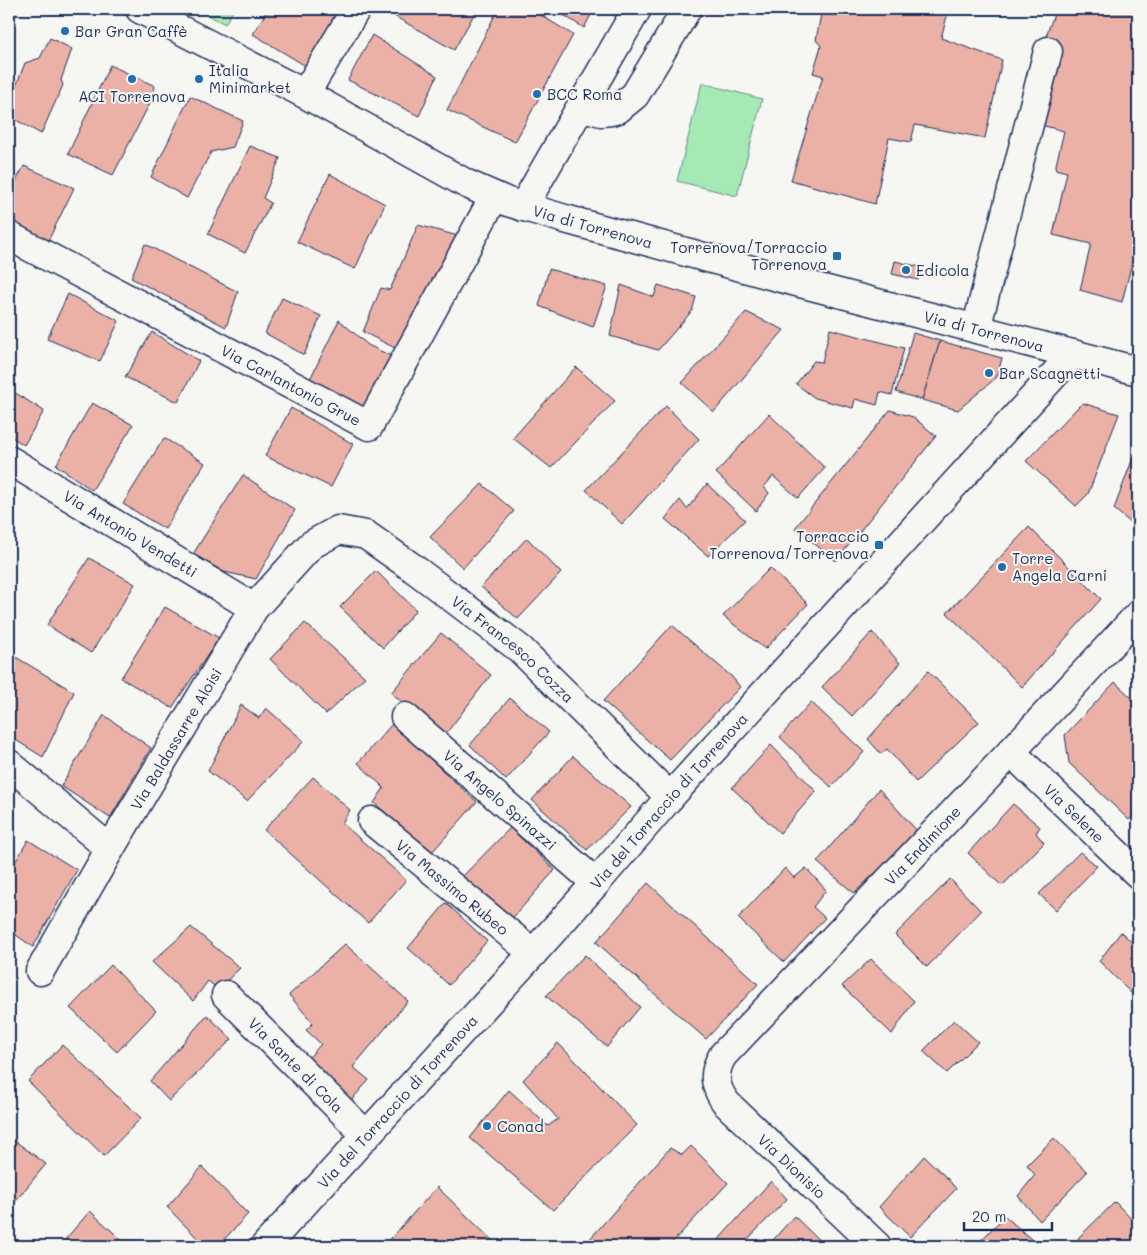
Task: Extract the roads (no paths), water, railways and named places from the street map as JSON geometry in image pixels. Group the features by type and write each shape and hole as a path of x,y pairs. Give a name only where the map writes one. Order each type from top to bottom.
{"street":[{"name":"Via di Torrenova","path":"140,9 305,94 467,184 494,197 523,207 781,278 1138,371"},
{"path":"305,94 356,9"},
{"path":"523,207 637,9"},
{"path":"583,104 601,112 611,111 618,109 635,95 687,9"},
{"path":"976,329 1048,51"},
{"name":"Via Carlantonio Grue","path":"9,236 369,426 494,197"},
{"name":"Via del Torraccio di Torrenova","path":"265,1246 533,953 670,797 1073,354"},
{"name":"Via Antonio Vendetti","path":"9,460 254,608"},
{"name":"Via Francesco Cozza","path":"338,530 366,535 520,649 670,797"},
{"name":"Via Baldassarre Aloisi","path":"40,971 110,849 254,608 311,545 338,530"},
{"name":"Via Endimione","path":"715,1079 716,1070 723,1055 1011,752 1138,615"},
{"name":"Via Angelo Spinazzi","path":"405,717 596,883"},
{"name":"Via Selene","path":"1011,752 1138,874"},
{"path":"9,764 110,849"},
{"name":"Via Massimo Rubeo","path":"372,821 533,953"},
{"name":"Via Sante di Cola","path":"226,995 366,1135"},
{"name":"Via Dionisio","path":"715,1079 717,1089 727,1104 877,1246"}],"place":[{"name":"Bar Gran Caffè","path":"65,31"},
{"name":"ACI Torrenova","path":"132,79"},
{"name":"Italia Minimarket","path":"199,79"},
{"name":"BCC Roma","path":"537,94"},
{"name":"Torrenova/Torraccio Torrenova","path":"837,256"},
{"name":"Edicola","path":"906,270"},
{"name":"Bar Scagnetti","path":"989,373"},
{"name":"Torraccio Torrenova/Torrenova","path":"879,545"},
{"name":"Torre Angela Carni","path":"1002,567"},
{"name":"Conad","path":"487,1126"}]}
